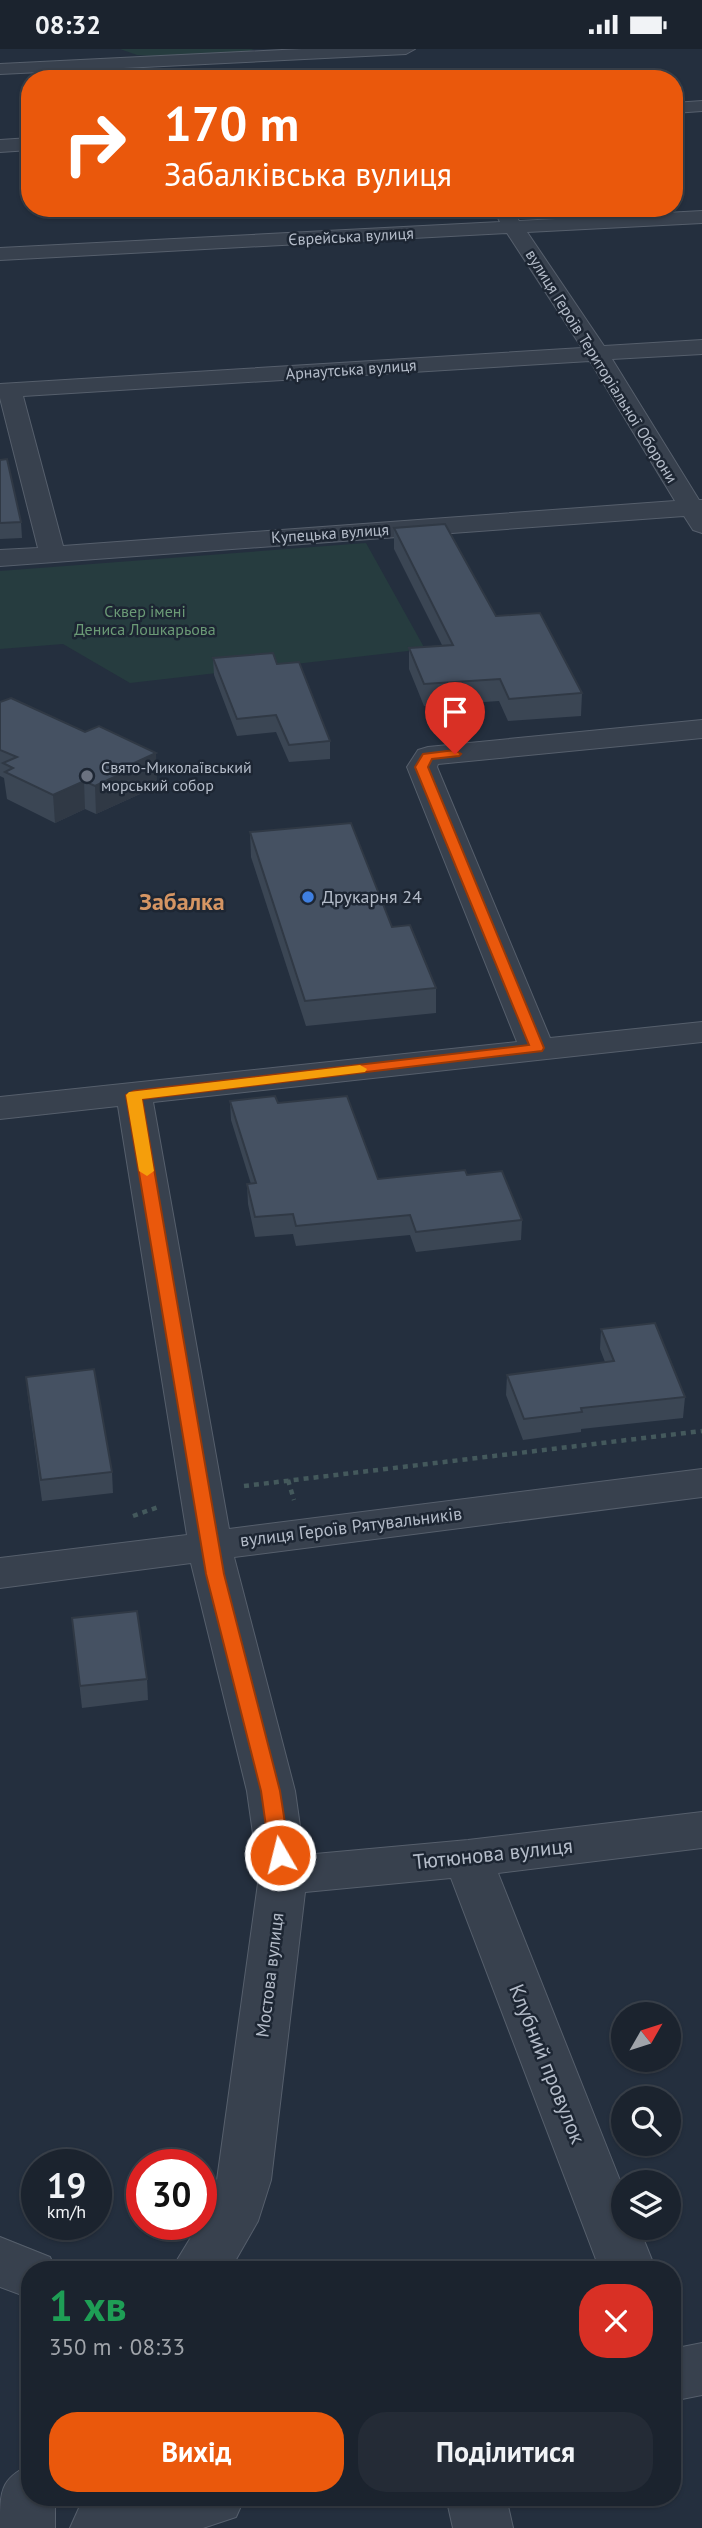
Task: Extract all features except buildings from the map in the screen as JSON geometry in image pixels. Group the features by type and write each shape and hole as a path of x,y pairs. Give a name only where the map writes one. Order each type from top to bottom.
{"street":[{"path":"388,49 401,69"},
{"path":"0,69 406,49"},
{"path":"40,50 51,51 76,65"},
{"path":"683,107 702,106"},
{"path":"0,146 21,145"},
{"name":"вулиця Героїв Територіальної Оборони","path":"507,217 698,513"},
{"name":"Єврейська вулиця","path":"0,254 702,217"},
{"name":"Арнаутська вулиця","path":"5,390 702,347"},
{"path":"5,390 52,553"},
{"name":"Купецька вулиця","path":"0,558 698,513"},
{"path":"537,1048 422,767 428,756 702,729"},
{"path":"0,1108 702,1032"},
{"name":"Мостова вулиця","path":"134,1095 216,1583 271,1791 283,1876 244,2179 231,2221 204,2261"},
{"name":"вулиця Героїв Рятувальників","path":"0,1573 702,1483"},
{"name":"Тютюнова вулиця","path":"283,1876 468,1858 702,1830"},
{"name":"Клубний провулок","path":"468,1858 625,2261"},
{"path":"0,2261 21,2270"},
{"path":"681,2373 702,2369"},
{"path":"25,2506 25,2528"},
{"path":"100,2528 182,2506"},
{"path":"477,2506 483,2528"}],"path":[{"path":"125,1519 202,1491 702,1431"}],"green space":[{"path":"120,49 254,49 244,53 152,56 137,55"},
{"name":"Сквер імені Дениса Лошкарьова","path":"366,543 425,649 130,683 63,644 0,649 0,571"}],"slow traffic":[{"path":"147,1171 134,1095 360,1069"}],"place":[{"name":"Свято-Миколаївський морський собор","path":"87,776"},
{"name":"Друкарня 24","path":"308,897"}],"district":[{"name":"Забалка","path":"182,902"}],"route":[{"path":"280,1855 271,1791 215,1574 134,1095 537,1048 422,767 428,756 455,754"}]}
